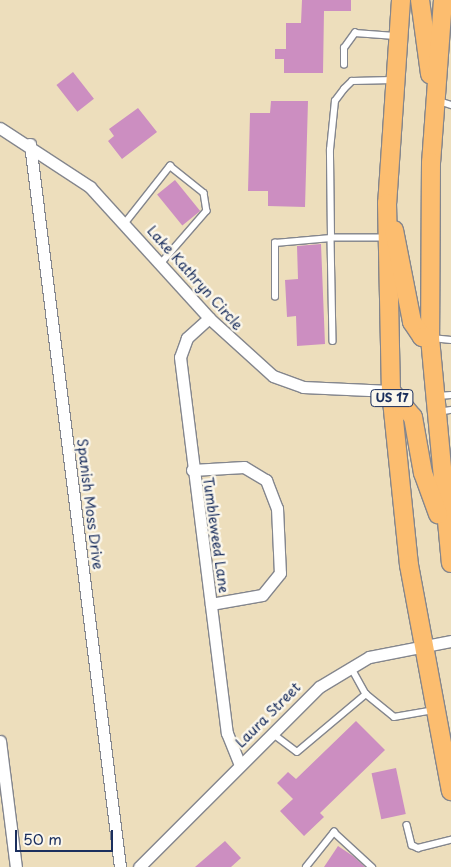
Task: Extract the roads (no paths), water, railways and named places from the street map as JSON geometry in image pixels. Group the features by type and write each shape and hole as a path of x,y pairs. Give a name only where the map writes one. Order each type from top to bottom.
{"main road":[{"name":"US 17","path":"401,0 393,80 387,203 391,391 400,495 422,646 451,791"},
{"path":"420,0 434,99"},
{"name":"US 17","path":"443,0 434,99 430,338 443,404 451,563"},
{"path":"387,203 412,322 422,337 430,338"},
{"path":"391,391 413,417 424,473 449,538"}],"street":[{"name":"Lake Kathryn Circle","path":"0,128 30,144 90,187 125,223 209,318 259,366 288,382 391,391"},
{"name":"Spanish Moss Drive","path":"30,144 120,867"},
{"name":"Tumbleweed Lane","path":"209,318 187,338 180,357 192,470 227,733 240,765"},
{"path":"192,470 244,467 266,480 277,508 280,573 262,595 211,604"},
{"name":"Laura Street","path":"139,867 319,687 350,665 422,646 451,641"},
{"path":"0,741 16,867"}],"lane":[{"path":"344,65 344,48 355,33 397,36"},
{"path":"333,341 331,238 334,101 352,82 393,80"},
{"path":"434,99 451,105"},
{"path":"125,223 170,166 204,193 207,211 161,264"},
{"path":"275,297 275,243 331,238 387,238"},
{"path":"430,338 451,340"},
{"path":"350,665 366,694 394,717 434,710"},
{"path":"272,733 297,752 366,694"},
{"path":"408,825 412,845 418,848 451,840"},
{"path":"306,867 334,832 372,867"}]}
